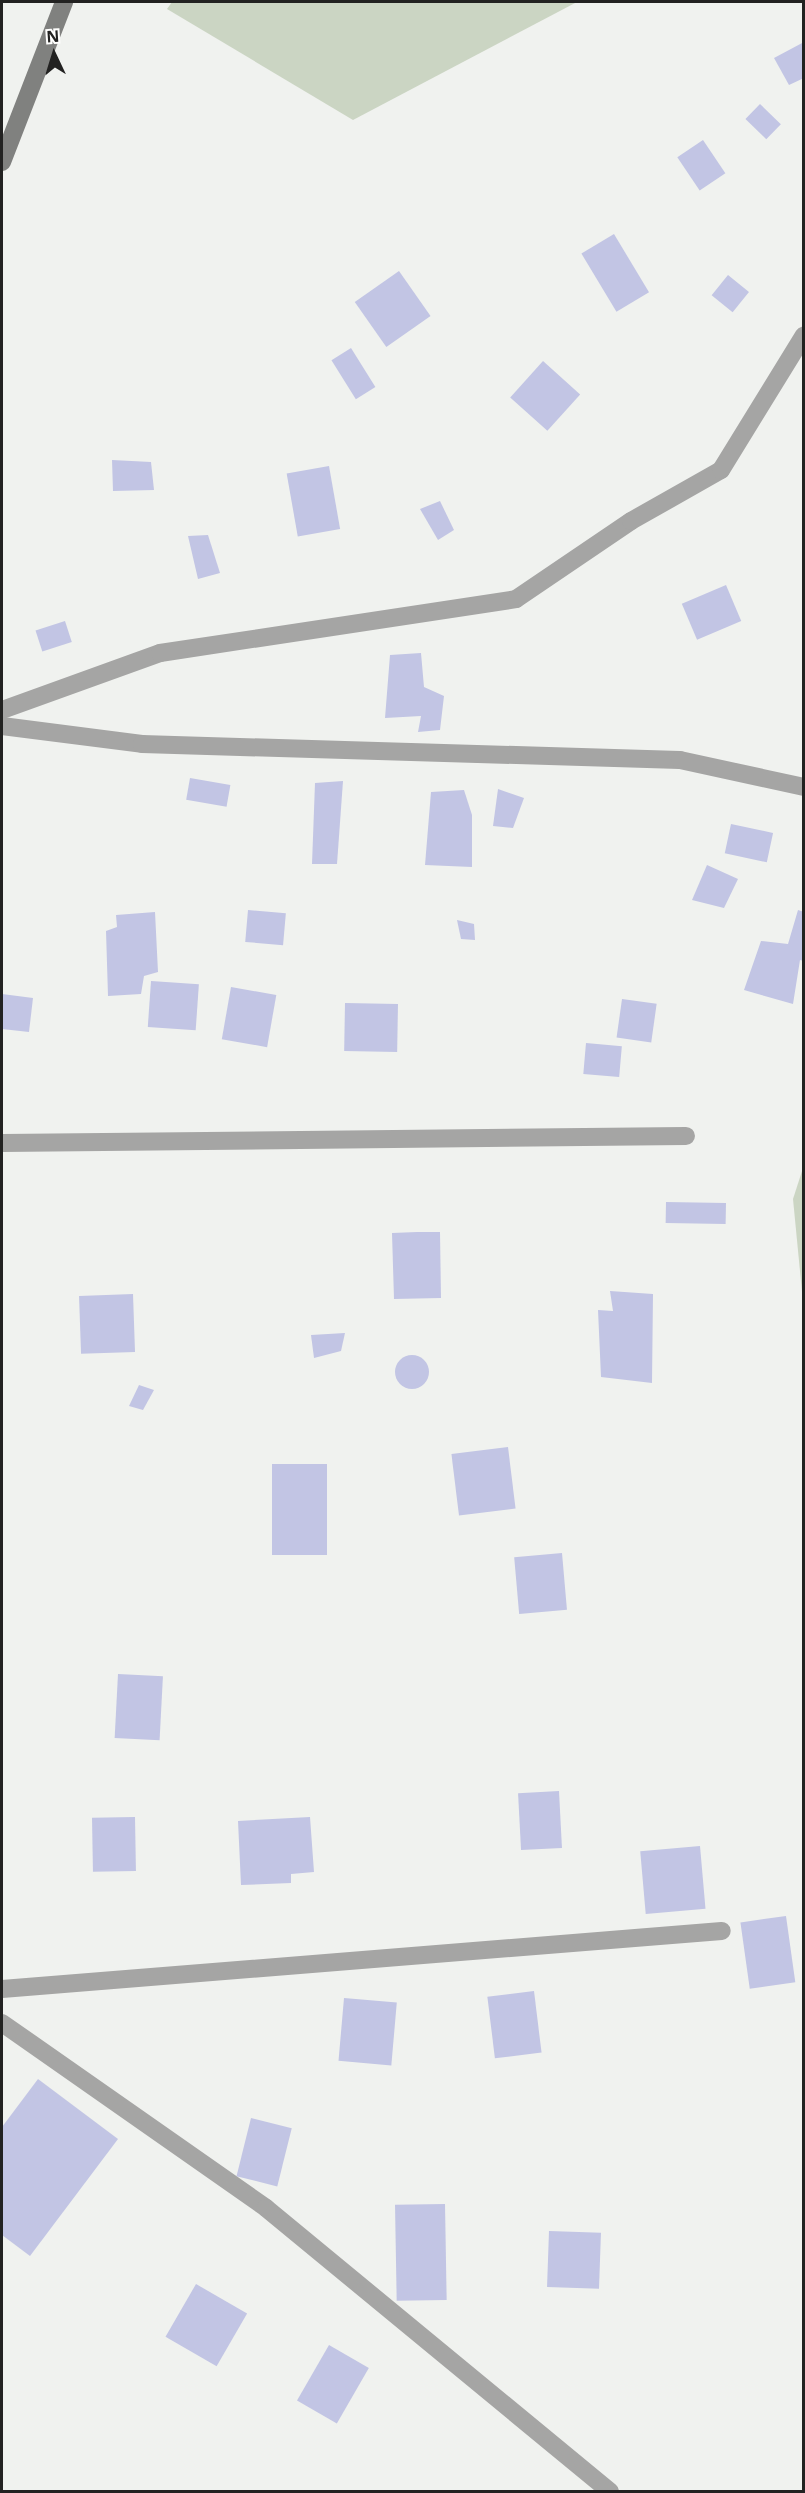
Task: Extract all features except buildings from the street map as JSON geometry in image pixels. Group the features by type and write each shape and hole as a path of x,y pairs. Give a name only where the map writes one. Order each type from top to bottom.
{"main road":[{"path":"2,162 64,2"}],"street":[{"path":"2,710 160,653 516,599 631,521 721,470 804,335"},
{"path":"2,726 142,744 680,760 804,787"},
{"path":"2,1143 686,1136"},
{"path":"2,1989 722,1931"},
{"path":"2,2023 266,2208 610,2492"}],"green space":[{"path":"172,2 577,2 353,120 167,9"},
{"path":"804,1168 803,1302 793,1199"}]}
